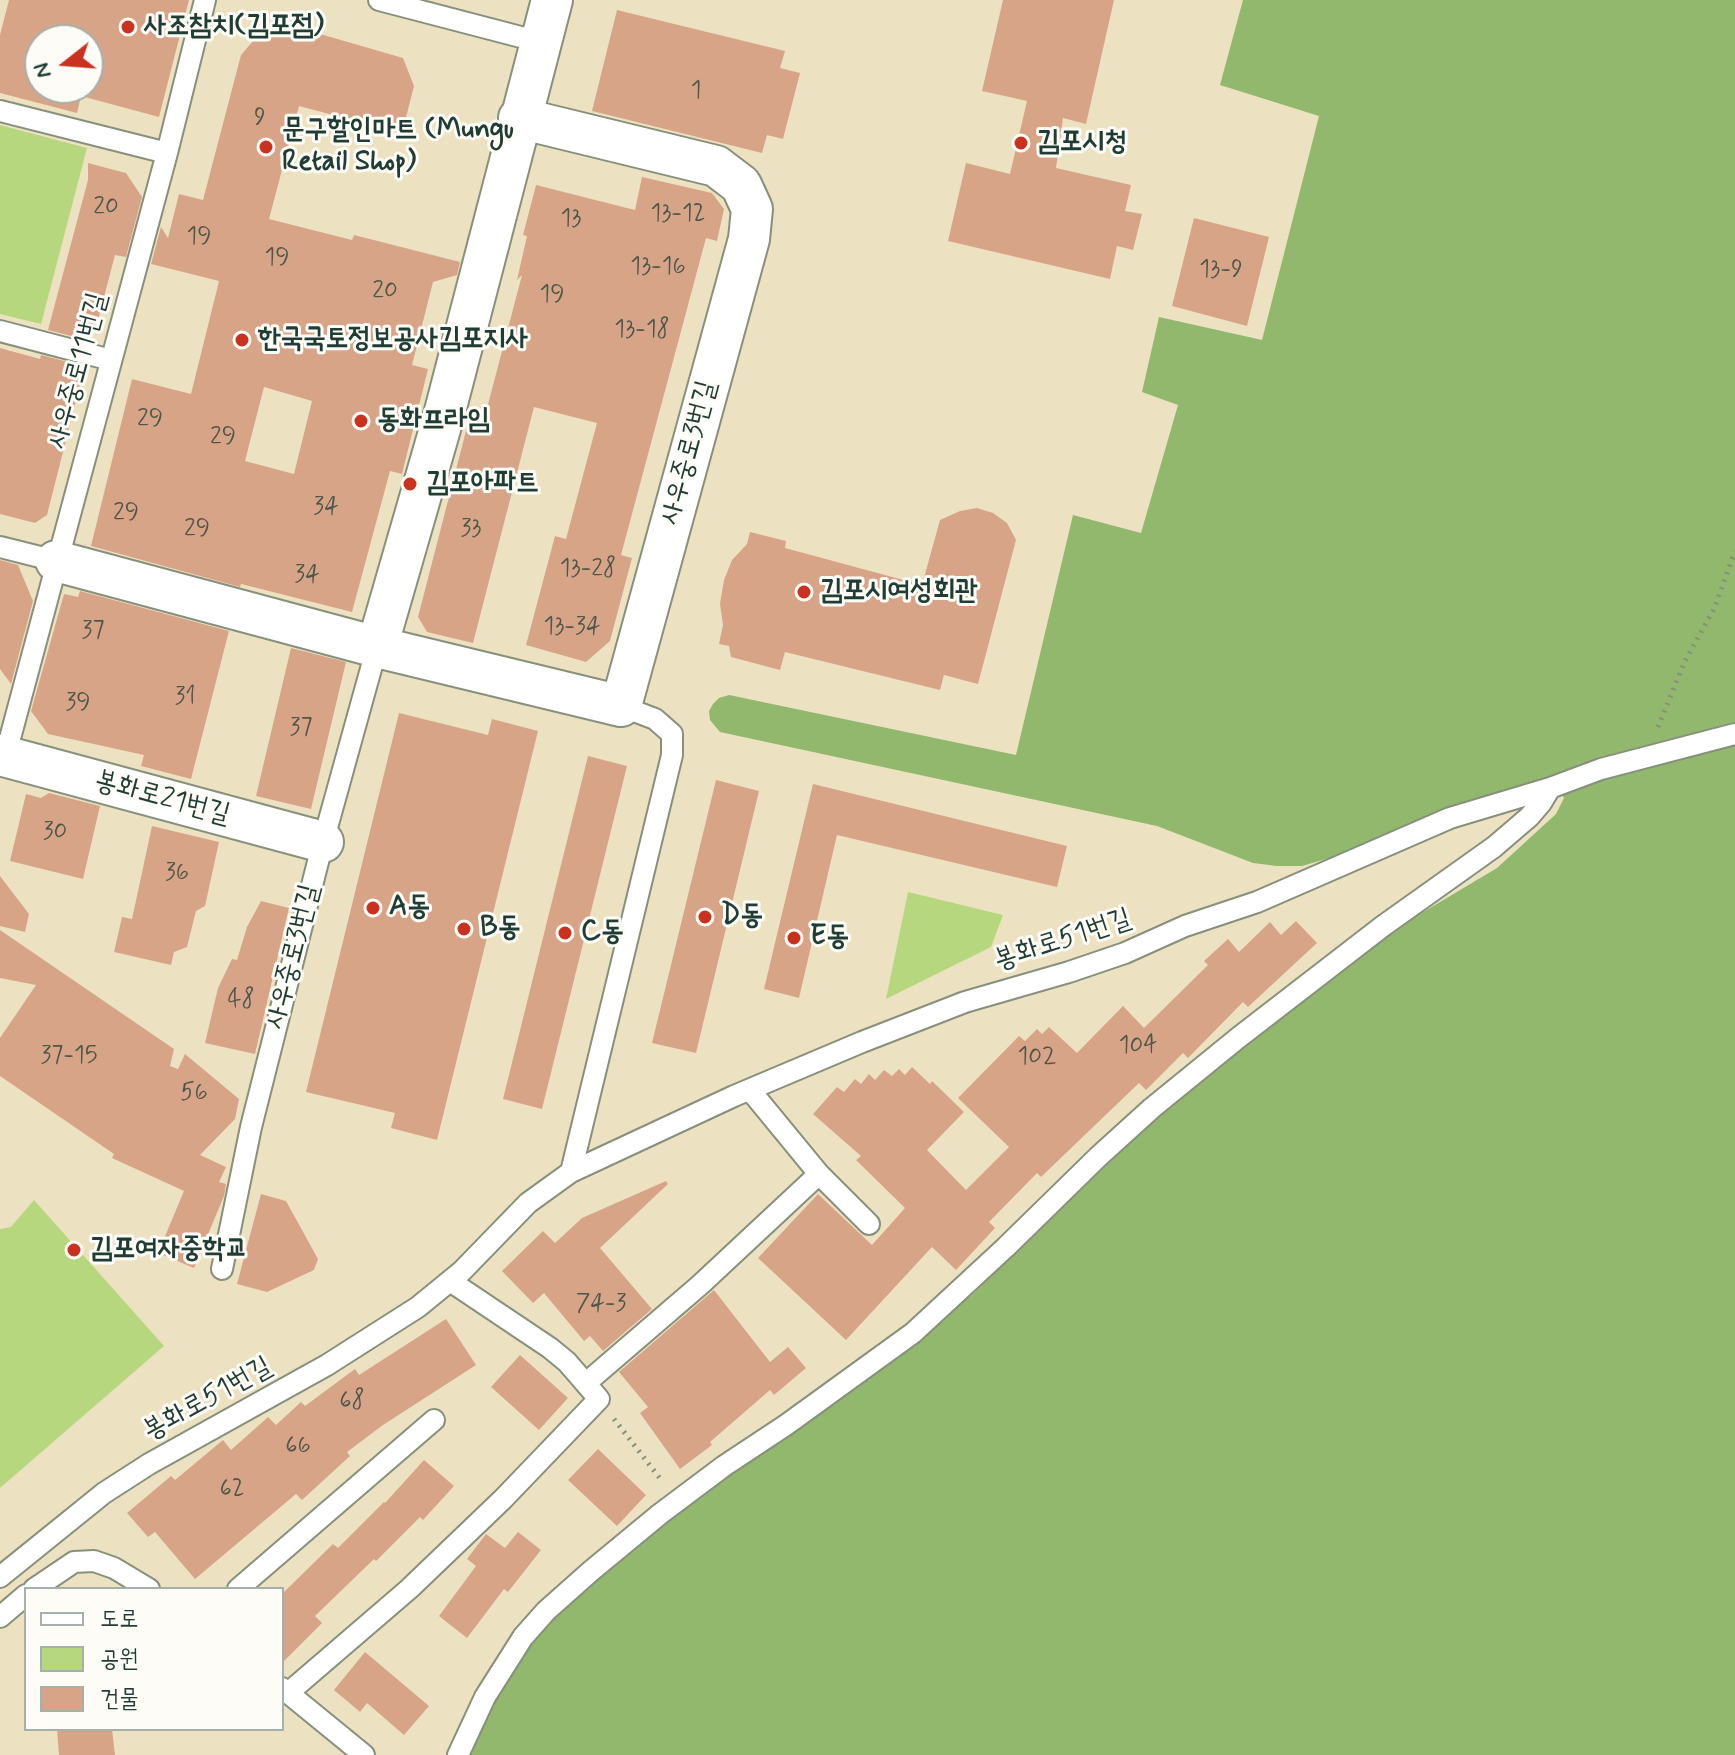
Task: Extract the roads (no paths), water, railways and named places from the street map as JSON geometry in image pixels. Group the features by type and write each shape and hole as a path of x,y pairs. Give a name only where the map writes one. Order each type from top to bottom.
{"street":[{"name":"사우중로3번길","path":"377,647 444,415 552,0"},
{"name":"사우중로3번길","path":"519,118 716,166 741,185 752,209 749,239 621,706"},
{"path":"56,561 377,647 621,706"},
{"name":"봉화로21번길","path":"3,756 323,842"}],"lane":[{"name":"사우중로11번길","path":"3,756 167,153 205,0"},
{"path":"379,0 540,42"},
{"path":"0,111 167,153"},
{"path":"0,331 111,360"},
{"path":"0,547 56,561"},
{"name":"사우중로3번길","path":"222,1269 251,1127 323,842 377,647"},
{"path":"571,1172 672,755 672,734 655,719 621,706"},
{"name":"봉화로51번길","path":"0,1577 104,1493 375,1336 418,1307 450,1281 528,1203 571,1172 750,1090 965,1002 1125,953 1207,918 1257,902 1426,827 1601,769 1735,734"},
{"path":"458,1755 485,1697 523,1637 546,1611 591,1571 677,1501 913,1333 1152,1108 1361,942 1494,847 1529,817 1550,788"},
{"path":"750,1090 819,1174 869,1224"},
{"path":"364,1755 285,1691 409,1589 503,1499 592,1391 819,1174"},
{"path":"450,1281 550,1348 592,1391"},
{"path":"240,1587 434,1420"},
{"path":"37,1587 74,1562 94,1561 114,1568 146,1587"},
{"path":"0,1617 24,1597"}],"place":[{"name":"사조참치(김포점)","path":"128,27"},
{"name":"김포시청","path":"1021,143"},
{"name":"문구할인마트 (Mungu Retail Shop)","path":"266,147"},
{"name":"한국국토정보공사김포지사","path":"242,340"},
{"name":"동화프라임","path":"361,421"},
{"name":"김포아파트","path":"410,484"},
{"name":"김포시여성회관","path":"804,592"},
{"name":"A동","path":"373,908"},
{"name":"D동","path":"705,917"},
{"name":"B동","path":"464,929"},
{"name":"C동","path":"565,933"},
{"name":"E동","path":"794,938"},
{"name":"김포여자중학교","path":"74,1250"}]}
